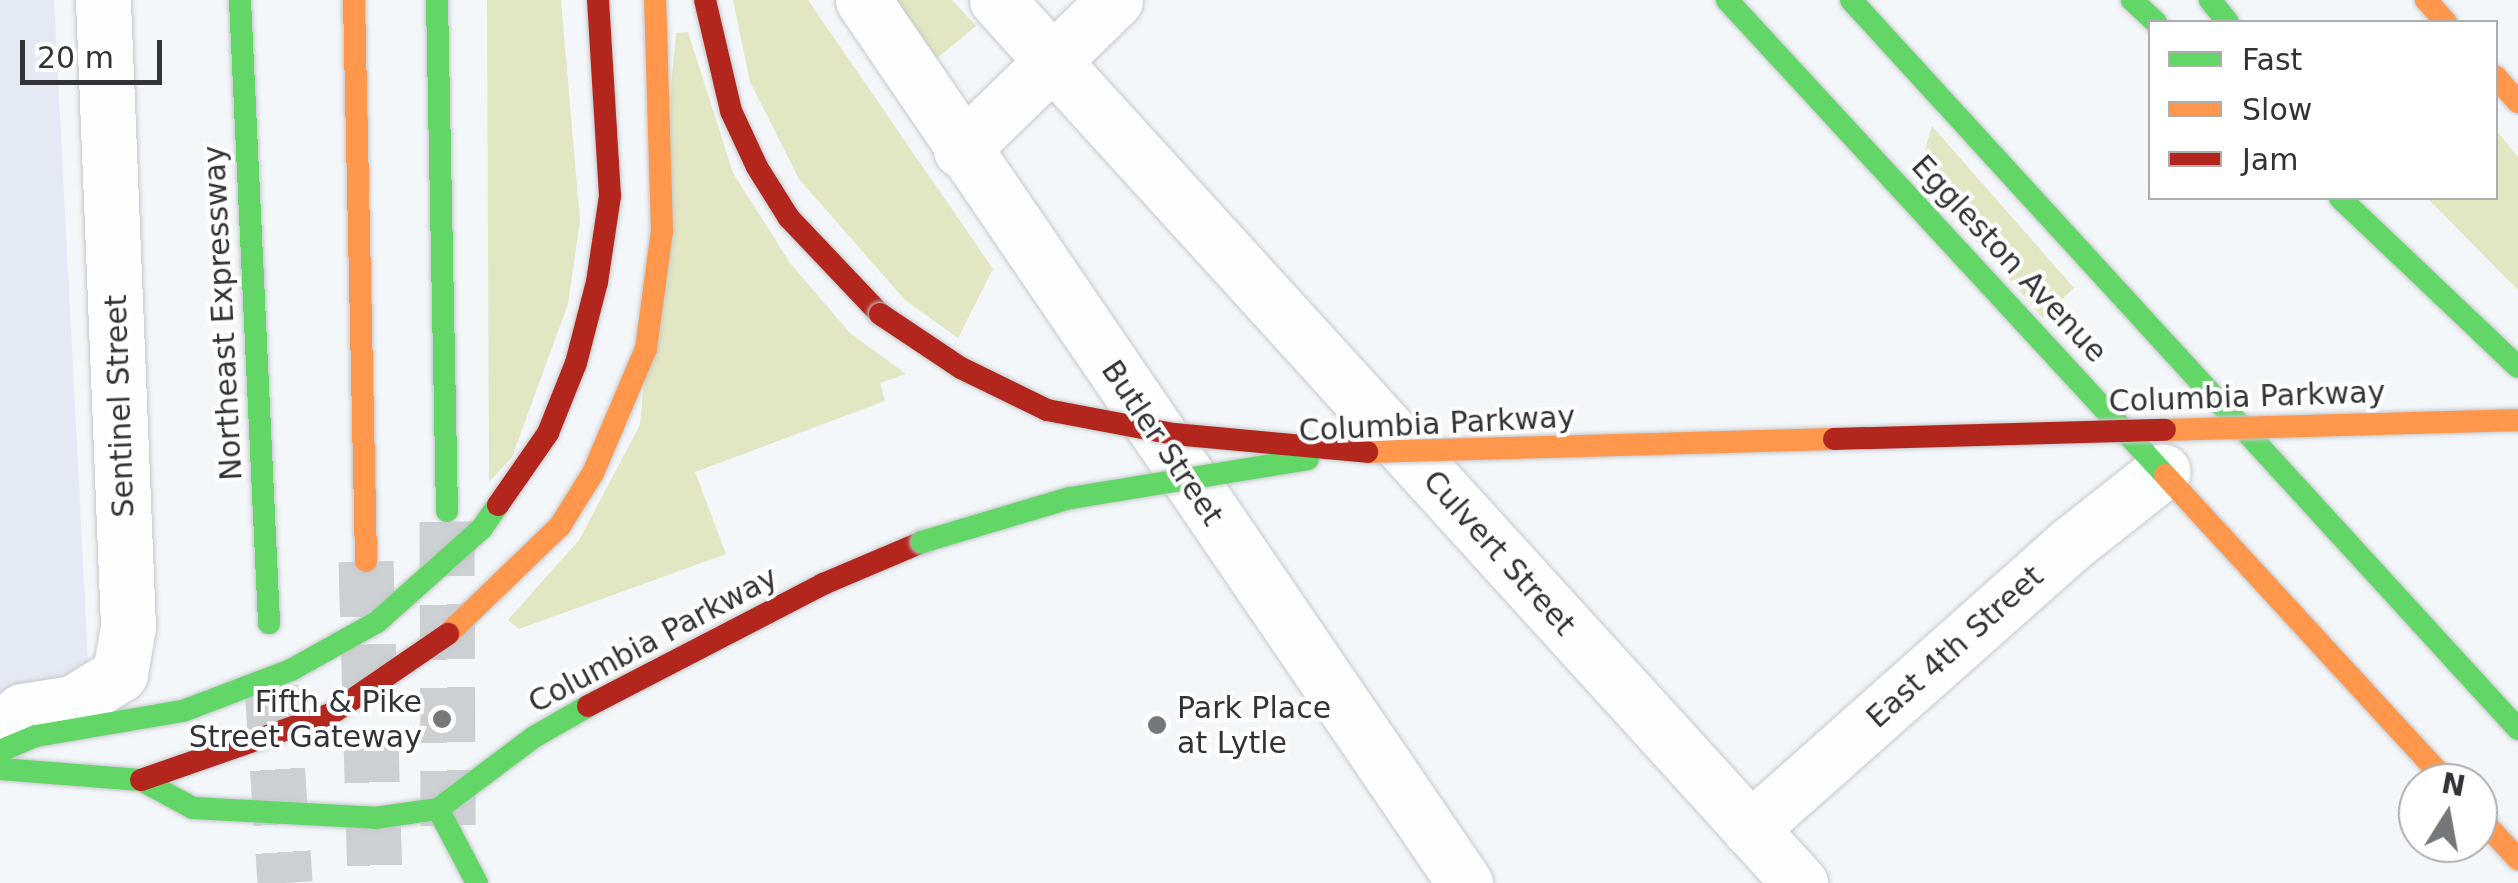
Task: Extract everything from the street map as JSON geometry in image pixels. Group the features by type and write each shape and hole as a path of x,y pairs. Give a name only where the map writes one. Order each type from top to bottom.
{"main road":[{"name":"Northeast Expressway","path":"240,0 270,623"},
{"path":"354,0 366,561"},
{"path":"437,0 447,511"},
{"path":"0,751 36,736 183,711 291,670 378,622 482,528 548,432 576,363 597,282 610,196 598,0"},
{"path":"0,769 141,780 295,730 347,705 470,617 560,526 593,474 646,348 662,231 656,0"},
{"path":"705,0 731,112 757,167 788,218 880,314 961,368 1046,410 1174,434 1366,452"},
{"name":"Eggleston Avenue","path":"1727,0 2430,763"},
{"name":"Eggleston Avenue","path":"1852,0 2518,728"},
{"path":"2132,0 2154,20"},
{"path":"2210,0 2226,20"},
{"path":"2426,0 2444,20"},
{"path":"2498,79 2518,102"},
{"path":"2342,200 2518,367"},
{"path":"2458,274 2518,343"},
{"name":"Columbia Parkway","path":"438,809 534,738 823,584 922,542 1070,498 1204,470 1366,452 2518,420"},
{"path":"141,780 193,808 374,818 438,809 477,883"},
{"path":"2498,838 2518,860"}],"street":[{"name":"Sentinel Street","path":"0,732 22,711 72,703 120,674 128,626 102,0"},
{"name":"Butler Street","path":"863,0 961,150 1465,883"},
{"name":"Culvert Street","path":"997,0 1800,883"},
{"path":"961,150 1051,58 1115,0"},
{"name":"East 4th Street","path":"1750,829 2070,544 2163,471"}],"shaded area":[{"path":"0,0 54,0 90,699 0,699"}],"green space":[{"path":"487,0 561,0 580,221 568,304 512,457 489,482"},
{"path":"733,0 808,0 993,269 958,338 905,300 799,179 750,82"},
{"path":"896,0 952,0 976,26 936,59"},
{"path":"688,32 733,173 790,263 850,333 906,374 880,383 885,401 695,472 726,554 519,629 508,620 579,540 640,425 676,33"},
{"path":"1932,126 2074,288 2043,318 1938,198 1925,150"},
{"path":"2498,132 2518,157 2518,290 2429,200 2498,200"}],"tunnel":[{"path":"447,521 448,840"},
{"path":"366,561 375,883"},
{"path":"272,686 285,883"}],"traffic: fast":[{"path":"240,0 269,623"},
{"path":"437,0 447,511"},
{"path":"1727,0 2165,475"},
{"path":"1851,0 2518,729"},
{"path":"2132,0 2154,20"},
{"path":"2210,0 2226,20"},
{"path":"2342,200 2518,367"},
{"path":"922,542 1070,498 1308,459"},
{"path":"0,751 36,736 183,711 291,670 377,622 482,528 498,505"},
{"path":"0,769 141,780 193,808 375,818 438,809 534,737 588,706"},
{"path":"438,809 477,883"}],"traffic: slow":[{"path":"354,0 366,561"},
{"path":"448,634 560,526 593,473 646,349 662,231 655,0"},
{"path":"2426,0 2444,20"},
{"path":"2498,79 2518,102"},
{"path":"2165,430 2518,420"},
{"path":"1367,452 1834,439"},
{"path":"2165,475 2430,763"},
{"path":"2498,838 2518,859"}],"traffic: jam":[{"path":"498,505 548,433 576,363 597,282 610,196 598,0"},
{"path":"705,0 731,111 757,167 789,218 880,314"},
{"path":"880,314 961,368 1047,410 1174,434 1367,452"},
{"path":"1834,439 2165,430"},
{"path":"588,706 823,584 922,542"},
{"path":"141,780 331,714 448,634"}],"place":[{"name":"Fifth & Pike Street Gateway","path":"442,719"},
{"name":"Park Place at Lytle","path":"1157,725"}]}
